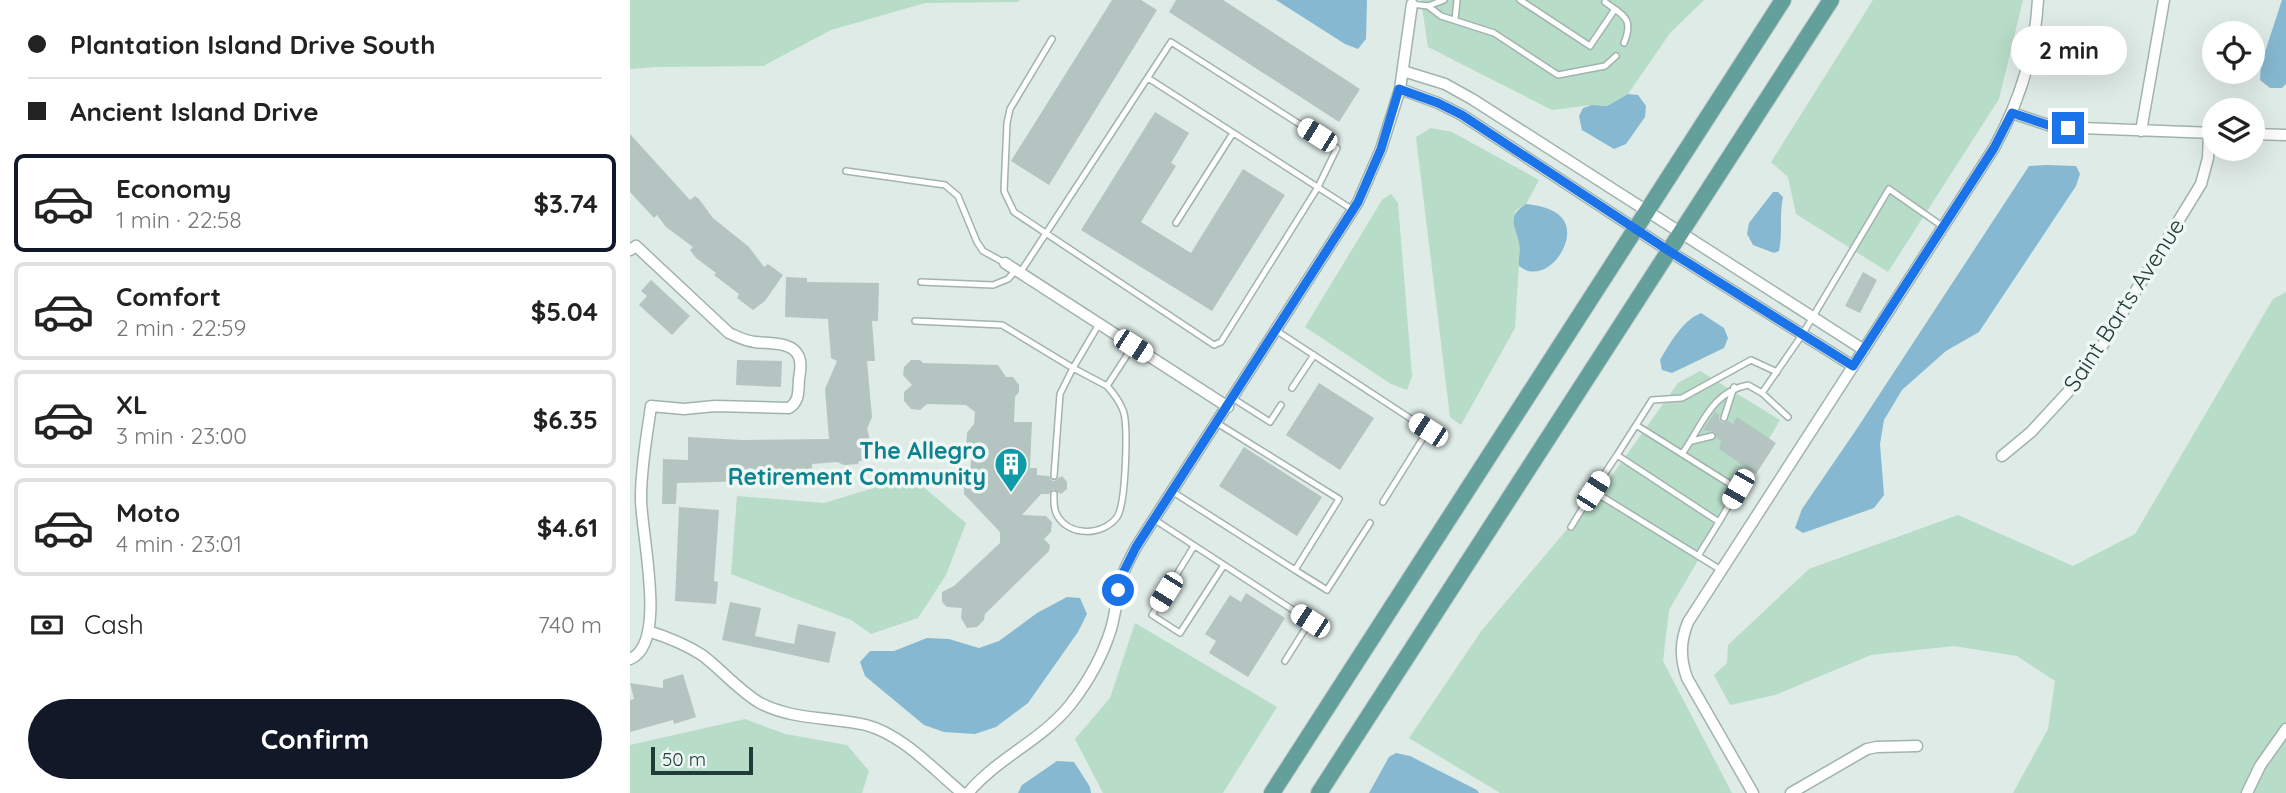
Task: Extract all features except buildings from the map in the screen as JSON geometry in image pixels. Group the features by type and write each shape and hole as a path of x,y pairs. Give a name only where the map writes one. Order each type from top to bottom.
{"main road":[{"path":"1272,793 1783,0"},
{"path":"1319,793 1831,0"}],"street":[{"path":"1753,793 1687,678 1681,650 1688,622 1994,148 2023,85 2032,52 2038,0"},
{"path":"2141,131 2164,0"},
{"path":"968,793 988,771 1028,744 1068,708 1099,662 1111,628 1123,573 1136,547 1278,331 1353,210 1381,149 1399,89 1412,4"},
{"path":"1403,71 1445,84 1472,99 1813,317 1859,358"},
{"path":"1399,89 1462,115 1802,335 1859,358"},
{"path":"2012,113 2054,127 2202,133"},
{"path":"2265,134 2286,135"},
{"name":"Saint Barts Avenue","path":"2002,456 2031,432 2067,393 2102,346 2201,184 2207,161"},
{"path":"630,250 636,246 729,333 741,339 787,346 795,351 800,363 798,398 789,408 715,406 684,409 651,406 641,471 640,501 649,567 648,631 647,643 642,652 630,659"},
{"path":"1005,263 1133,346 1231,403"},
{"path":"648,631 702,656 748,694 774,709 868,726 888,734 962,793"},
{"path":"2247,793 2260,766 2286,729"},
{"path":"1791,793 1867,749 1917,746"}],"lane":[{"path":"1412,4 1428,6 1444,0"},
{"path":"1455,20 1457,0"},
{"path":"1520,0 1590,46 1615,9"},
{"path":"1605,2 1624,15 1629,23 1624,43"},
{"path":"1428,6 1441,16 1494,33 1558,75 1605,66 1616,56"},
{"path":"921,282 993,285 1018,271 1045,234 1171,42 1337,148 1318,187 1221,342 1214,345 1045,234 1014,212 1004,191 1010,109 1052,39"},
{"path":"1148,78 1353,210"},
{"path":"1176,223 1233,132"},
{"path":"846,171 945,185 958,196 977,242 984,251 1005,263"},
{"path":"1762,393 1802,335 1889,190 1943,227"},
{"path":"915,321 1002,325 1107,386 1114,393 1125,417 1123,501 1116,519 1099,530 1079,531 1062,523 1054,507 1054,494"},
{"path":"1054,476 1059,394 1099,324"},
{"path":"1278,331 1428,430 1383,502"},
{"path":"1107,386 1133,346"},
{"path":"1292,388 1314,355"},
{"path":"1572,527 1652,400 1682,398 1751,360 1777,372"},
{"path":"1682,454 1713,404 1734,387 1748,385 1762,393 1787,417"},
{"path":"1724,418 1734,387"},
{"path":"1231,403 1270,422 1281,405"},
{"path":"1217,423 1339,499 1295,570"},
{"path":"1636,425 1738,489 1698,556"},
{"path":"1691,441 1712,436"},
{"path":"1616,455 1719,522"},
{"path":"1593,491 1721,570"},
{"path":"1173,492 1327,590 1370,523"},
{"path":"1154,520 1310,621 1285,661"},
{"path":"1195,546 1152,615 1180,633 1224,565"}],"green space":[{"path":"630,0 1021,0 925,3 831,30 763,66 630,69"},
{"path":"1421,0 1704,0 1670,33 1628,94 1607,106 1552,110 1428,47"},
{"path":"1873,0 2023,0 1999,99 1888,272 1796,214 1788,177 1771,162"},
{"path":"1431,128 1452,132 1539,180 1526,204 1516,210 1513,219 1520,246 1515,328 1461,425 1450,417 1416,137"},
{"path":"1391,194 1398,203 1412,376 1407,390 1391,384 1305,327 1382,200"},
{"path":"2286,292 2286,793 2013,793 2048,729 2055,681 2017,656 1954,646 1871,655 1775,695 1730,705 1714,675 1727,663 1728,645 1809,569 1958,515 2073,566 2135,534 2273,299"},
{"path":"1700,371 1780,420 1669,610 1663,661 1732,793 1500,793 1409,738 1482,630 1608,481 1678,383"},
{"path":"920,484 966,523 946,575 918,618 871,634 851,620 731,574 737,496 824,503 877,487"},
{"path":"1135,623 1277,707 1223,793 1103,793 1075,739 1110,698"},
{"path":"745,719 785,734 847,745 869,771 862,793 630,793 630,745"}],"water":[{"path":"1276,0 1367,0 1366,39 1358,49 1345,44"},
{"path":"2282,0 2286,0 2286,84 2282,88 2270,88 2265,84 2265,52"},
{"path":"1628,94 1638,95 1646,106 1645,117 1626,144 1614,149 1582,130 1579,116 1583,108 1592,105 1607,106"},
{"path":"2029,166 2076,166 2080,174 2076,186 1979,332 1946,351 1902,390 1884,420 1880,444 1884,495 1874,508 1803,533 1795,528 1802,509"},
{"path":"1773,192 1778,192 1783,197 1779,251 1774,253 1753,245 1747,234 1749,223"},
{"path":"1526,204 1555,212 1566,226 1567,235 1561,254 1547,268 1538,271 1528,271 1519,266 1520,246 1514,217"},
{"path":"1701,313 1724,328 1728,338 1724,348 1672,373 1662,370 1660,360 1672,340 1688,321"},
{"path":"1067,597 1080,598 1087,614 1078,632 1028,703 996,727 975,734 944,732 924,725 865,676 860,662 870,651 894,651 927,638 949,639 979,648 999,641 1037,613"},
{"path":"1396,753 1410,756 1479,793 1369,793 1389,757"},
{"path":"1057,761 1074,762 1091,793 1018,793 1022,785"}],"place":[{"name":"The Allegro Retirement Community","path":"1011,494"}],"route":[{"path":"1118,590 1136,547 1234,399 1358,202 1381,149 1399,89 1462,115 1669,251 1853,366 1994,148 2012,113 2054,127 2068,128"}]}
